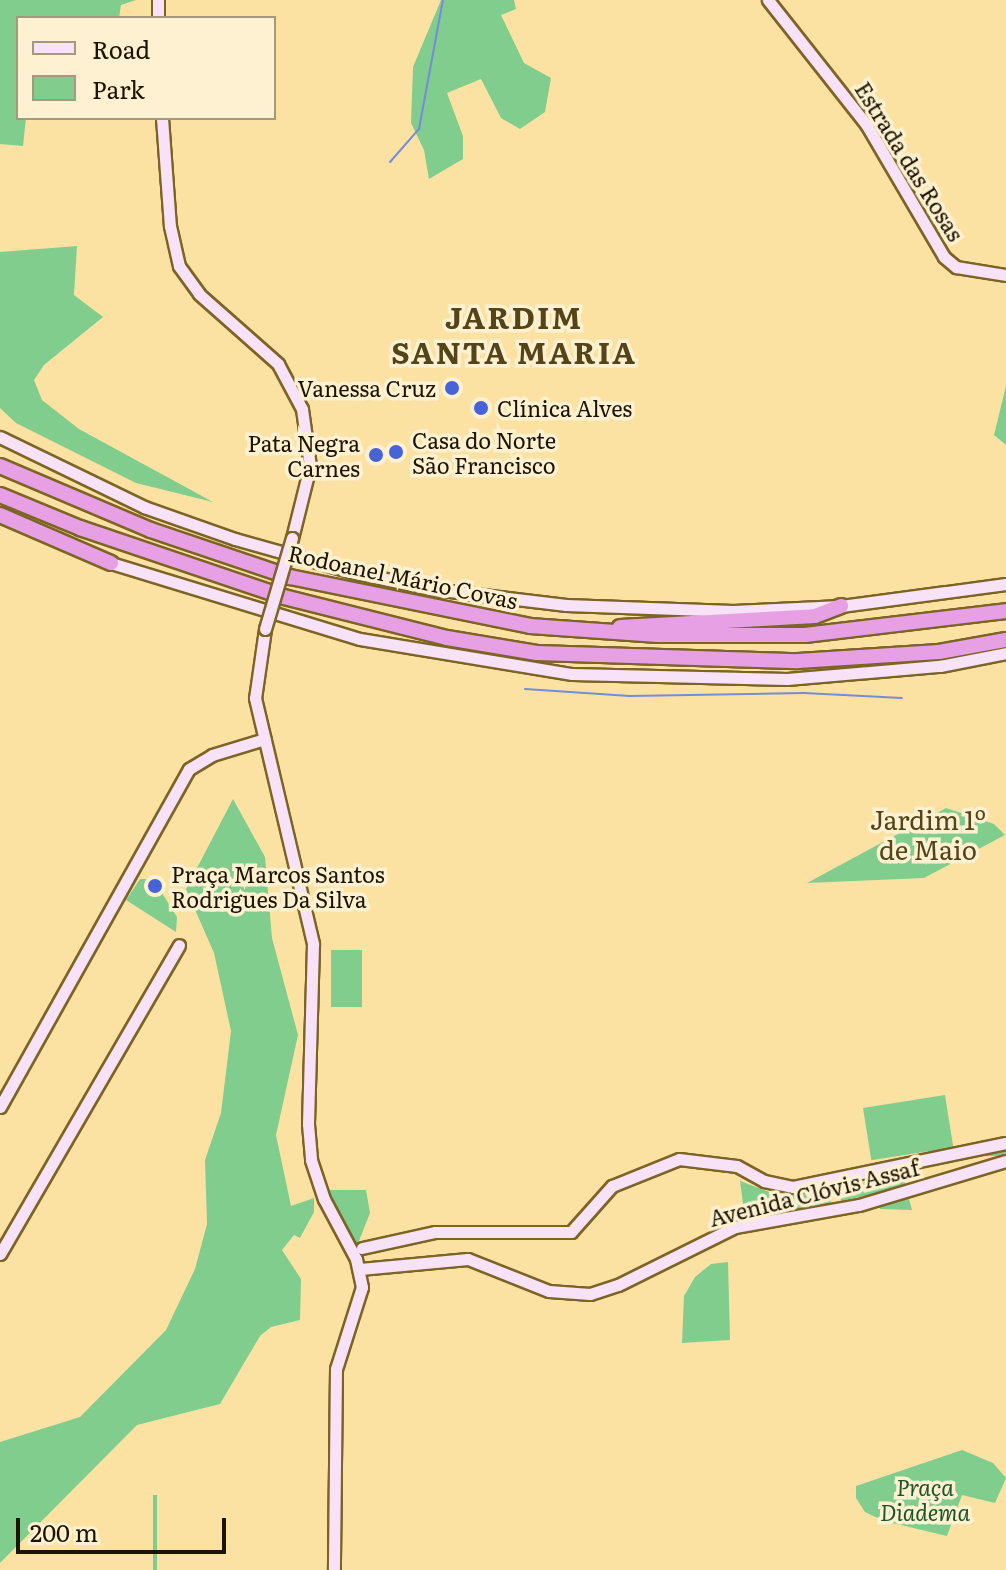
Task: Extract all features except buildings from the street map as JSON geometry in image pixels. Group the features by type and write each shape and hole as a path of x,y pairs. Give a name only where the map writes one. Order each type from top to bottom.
{"highway":[{"name":"Rodoanel Mário Covas","path":"0,466 151,530 290,577 487,619 601,631 805,635 1006,611"},
{"name":"Rodoanel Mário Covas","path":"0,495 80,528 284,597 490,646 661,660 906,655 939,659 1006,640"},
{"path":"0,515 111,563"},
{"path":"0,522 111,563"},
{"path":"601,631 677,620 815,616 841,606"}],"main road":[{"name":"Estrada das Rosas","path":"768,0 866,124 944,257 956,267 1006,275"},
{"path":"162,120 170,226 179,266 199,294 278,364 302,409 310,466 265,629 254,684 313,944 308,1124 311,1160 324,1199 360,1269 359,1303 336,1369 334,1570"},
{"path":"0,437 144,507 271,552 356,573 566,605 692,611 841,606 1006,584"},
{"path":"111,563 321,630 503,666 713,680 883,672 939,659 1006,653"},
{"path":"0,1107 189,769 212,755 265,739"},
{"path":"0,1254 179,945"},
{"path":"362,1248 435,1232 571,1232 612,1186 679,1159 737,1166 784,1187 832,1180 1006,1143"},
{"name":"Avenida Clóvis Assaf","path":"360,1269 468,1259 549,1291 590,1294 626,1282 735,1227 859,1205 1006,1161"}],"green space":[{"path":"0,0 136,0 121,5 119,16 16,16 16,120 26,120 23,146 0,144"},
{"path":"441,0 514,0 516,9 501,15 524,63 551,78 545,112 520,129 501,118 481,79 447,93 463,136 463,159 429,179 424,150 411,123 413,67"},
{"path":"77,246 74,295 103,317 44,365 34,380 42,400 79,429 213,502 136,483 16,423 0,408 0,252"},
{"path":"1006,386 1006,445 994,435"},
{"path":"233,799 265,857 272,938 298,1035 276,1135 291,1206 314,1198 314,1212 300,1238 294,1235 282,1250 301,1279 300,1320 271,1327 260,1336 220,1404 137,1425 0,1563 0,1442 80,1417 166,1330 195,1269 207,1224 205,1160 221,1113 231,1031 214,953 186,889"},
{"path":"946,808 994,824 1005,835 924,878 807,883"},
{"path":"140,879 152,879 157,885 177,917 176,932 126,900"},
{"path":"331,950 362,950 362,1007 331,1007"},
{"path":"945,1095 953,1147 871,1160 863,1108"},
{"path":"931,1146 1006,1146 1006,1156 931,1156"},
{"path":"901,1176 906,1185 897,1189 841,1201 840,1186"},
{"path":"740,1181 780,1196 829,1190 831,1204 745,1219"},
{"path":"328,1190 366,1190 370,1213 357,1246"},
{"path":"909,1199 912,1210 880,1209 879,1203"},
{"path":"728,1262 730,1340 682,1343 684,1296 695,1277 711,1264"},
{"name":"Praça Diadema","path":"962,1450 993,1463 1006,1478 995,1503 962,1495 947,1536 884,1521 865,1512 856,1498 856,1486"},
{"path":"153,1495 157,1495 157,1570 153,1570"}],"waterway":[{"path":"390,162 419,129 443,0"},
{"path":"525,689 630,696 804,693 902,698"}],"place":[{"name":"Vanessa Cruz","path":"452,388"},
{"name":"Clínica Alves","path":"481,408"},
{"name":"Casa do Norte São Francisco","path":"396,452"},
{"name":"Pata Negra Carnes","path":"376,455"},
{"name":"Praça Marcos Santos Rodrigues Da Silva","path":"155,886"}],"district":[{"name":"JARDIM SANTA MARIA","path":"514,333"},
{"name":"Jardim 1º de Maio","path":"928,834"}]}
